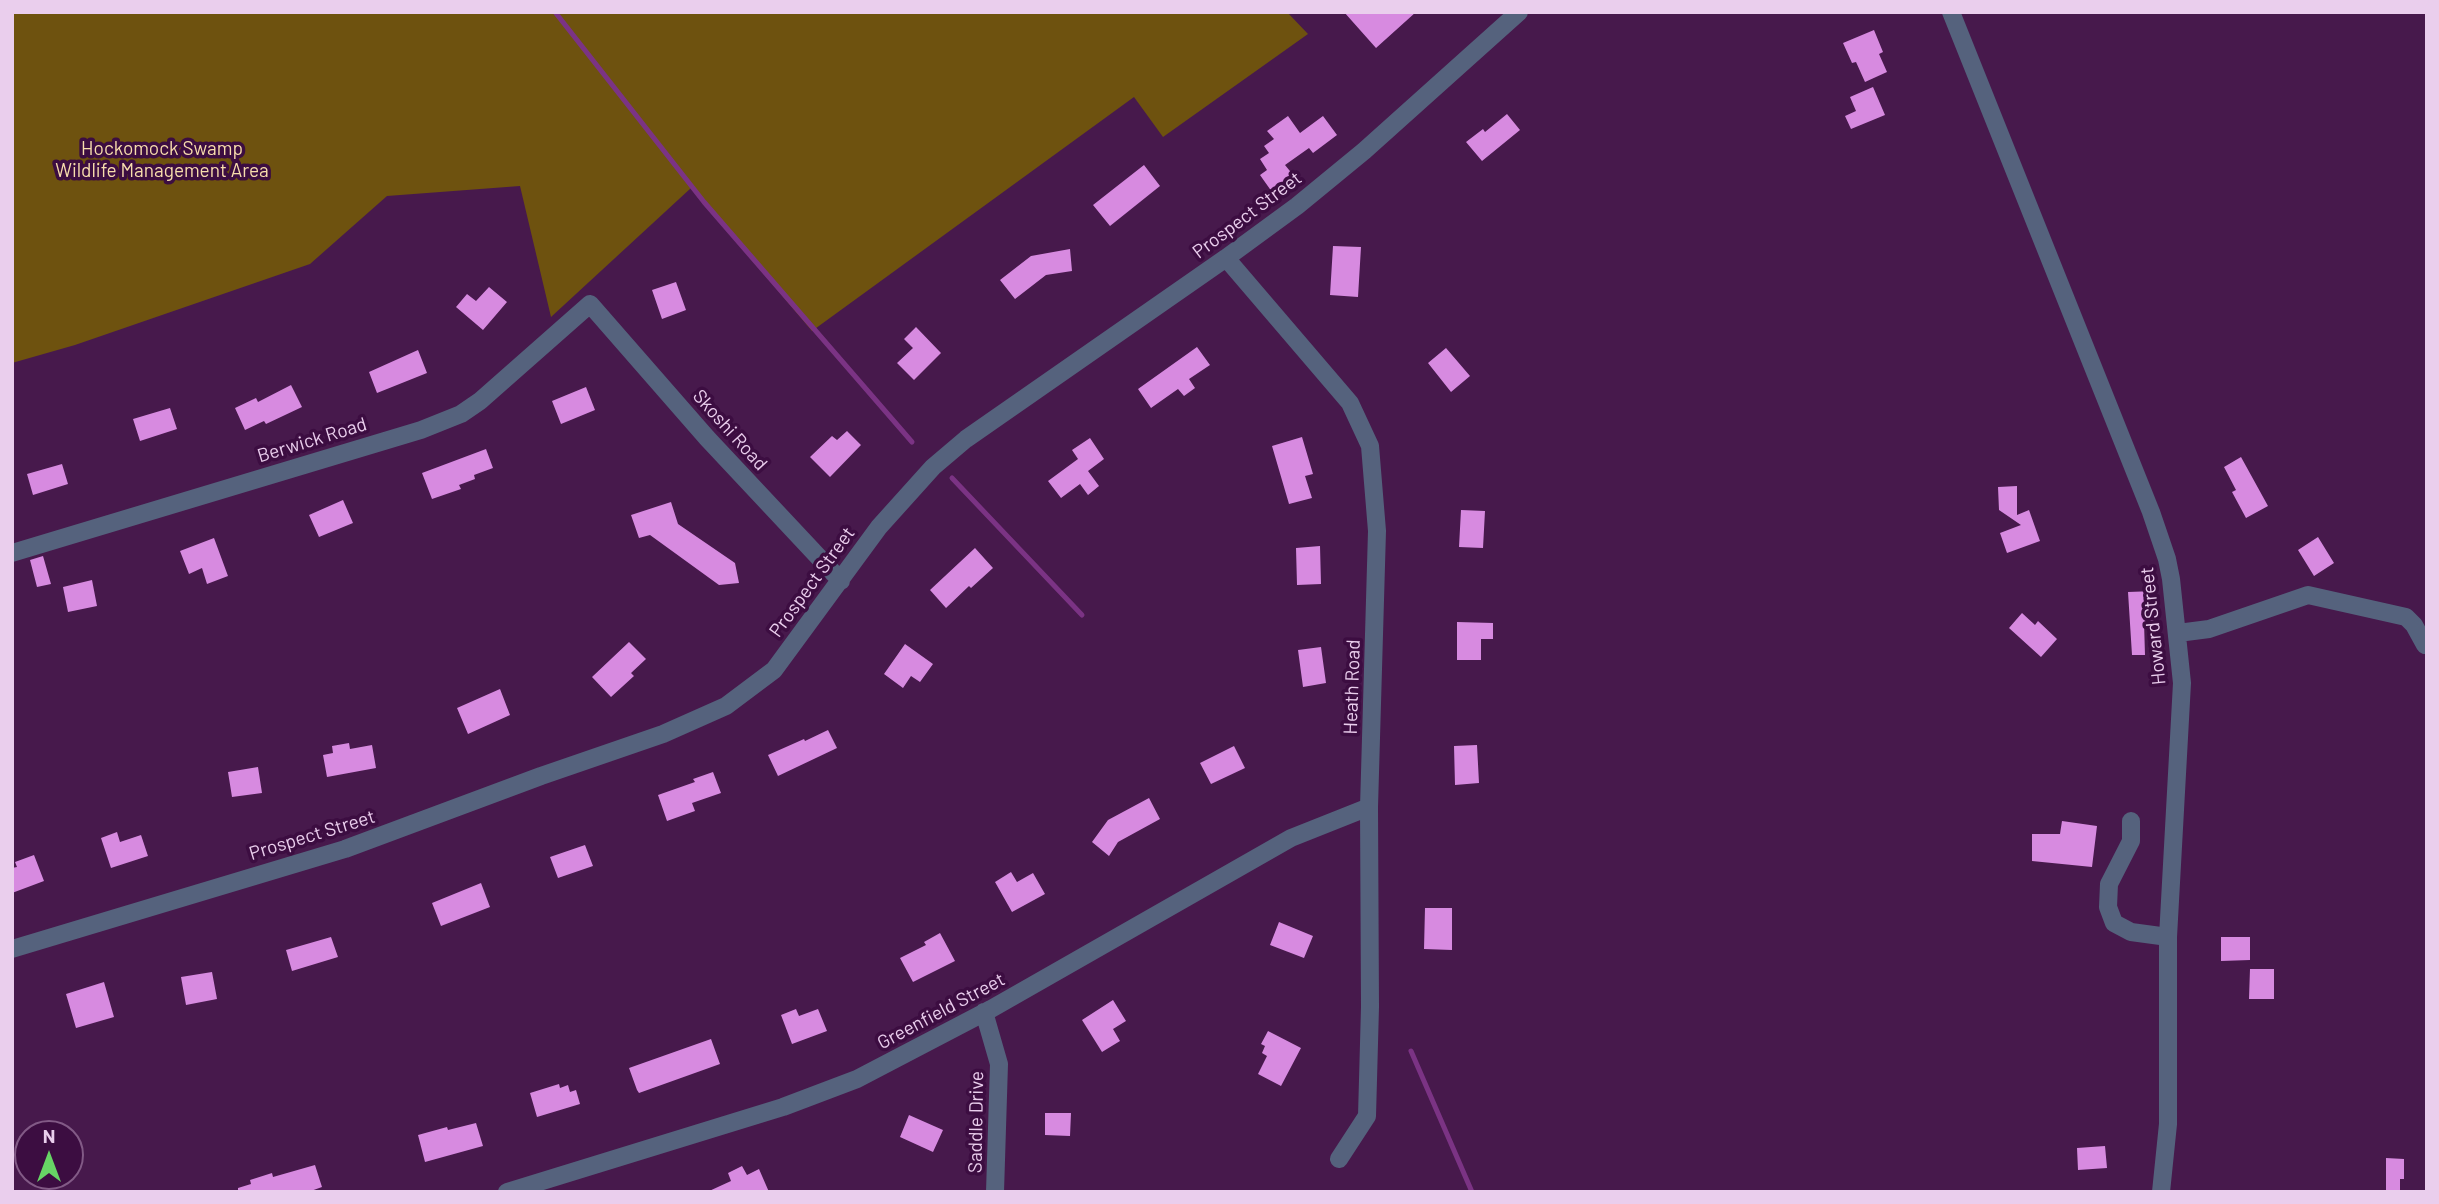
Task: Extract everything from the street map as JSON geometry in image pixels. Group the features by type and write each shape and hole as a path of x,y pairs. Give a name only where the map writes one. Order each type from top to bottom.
{"street":[{"name":"Prospect Street","path":"12,949 345,849 663,734 726,706 774,670 878,527 905,495 949,453 1297,206 1364,151 1519,12"},
{"name":"Howard Street","path":"1951,12 2160,536 2171,579 2182,683 2168,937 2168,1124 2161,1192"},
{"name":"Heath Road","path":"1226,258 1350,403 1370,446 1377,531 1369,807 1370,1007 1367,1116 1339,1159"},
{"name":"Skoshi Road","path":"590,304 708,438 841,581"},
{"name":"Berwick Road","path":"12,553 421,430 461,414 480,401 590,304"},
{"path":"2178,633 2209,629 2308,595 2406,617 2414,625 2425,645"},
{"name":"Greenfield Street","path":"507,1192 783,1107 857,1079 984,1012 1292,838 1369,807"},
{"path":"2131,821 2131,841 2109,884 2108,907 2114,923 2131,932 2168,937"},
{"name":"Saddle Drive","path":"984,1012 999,1065 995,1192"}],"green space":[{"name":"Hockomock Swamp Wildlife Management Area","path":"12,12 1287,12 1308,34 1163,137 1134,97 812,331 691,188 551,317 520,186 387,196 310,264 75,345 12,363"}],"building":[{"path":"1344,12 1416,12 1376,48"},
{"path":"1874,30 1883,52 1879,54 1887,72 1865,82 1843,43"},
{"path":"1873,87 1885,115 1851,129 1845,116 1856,111 1850,97"},
{"path":"1507,114 1520,130 1482,161 1466,142 1483,129 1485,132"},
{"path":"1288,116 1300,133 1323,116 1337,135 1313,153 1309,148 1285,165 1294,176 1272,192 1260,175 1267,170 1260,159 1269,153 1264,146 1274,139 1267,131"},
{"path":"1144,165 1160,186 1110,226 1093,205"},
{"path":"1333,246 1361,247 1358,297 1330,295"},
{"path":"1070,249 1072,271 1046,275 1015,299 1000,280 1031,256"},
{"path":"676,282 686,310 662,319 652,290"},
{"path":"489,287 507,302 483,330 456,307 467,294 476,301"},
{"path":"916,327 941,353 914,380 897,363 913,348 904,339"},
{"path":"1197,347 1210,365 1189,379 1195,388 1184,396 1178,389 1151,408 1138,389"},
{"path":"1446,348 1470,376 1451,392 1428,363"},
{"path":"418,350 427,373 377,393 369,372"},
{"path":"291,385 302,407 266,424 264,421 245,430 235,408 256,398 258,402"},
{"path":"586,387 595,410 561,424 552,401"},
{"path":"170,408 177,429 140,441 133,419"},
{"path":"847,431 861,445 830,477 810,457 832,436 837,440"},
{"path":"1302,437 1313,474 1305,476 1312,498 1289,504 1272,446"},
{"path":"1090,438 1104,459 1088,471 1099,486 1088,495 1080,484 1061,498 1048,481 1078,459 1072,450"},
{"path":"486,449 493,468 474,475 475,479 459,485 461,489 432,499 422,473"},
{"path":"2241,457 2268,506 2246,518 2232,492 2236,490 2224,467"},
{"path":"62,464 68,484 33,495 27,474"},
{"path":"2017,486 2017,515 2029,510 2040,541 2007,553 2000,533 2021,525 1999,510 1998,487"},
{"path":"343,500 353,523 319,537 309,515"},
{"path":"671,502 678,524 735,563 739,583 719,585 650,535 639,538 631,515"},
{"path":"1461,510 1485,511 1483,548 1459,547"},
{"path":"2318,537 2334,563 2314,576 2298,550"},
{"path":"214,538 228,576 207,584 202,568 189,574 180,551"},
{"path":"1320,546 1321,584 1297,585 1296,548"},
{"path":"975,548 993,568 946,608 930,590"},
{"path":"43,556 51,584 37,587 30,560"},
{"path":"92,580 97,606 68,612 63,587"},
{"path":"2155,591 2156,622 2144,622 2145,655 2132,655 2128,592"},
{"path":"2022,613 2035,625 2038,621 2057,639 2041,657 2009,628"},
{"path":"1457,622 1493,623 1493,639 1481,639 1481,660 1457,660"},
{"path":"629,642 646,659 631,673 634,676 611,697 592,677"},
{"path":"905,644 933,664 920,682 911,676 903,688 884,674"},
{"path":"1321,647 1326,683 1303,687 1298,650"},
{"path":"500,689 510,715 468,734 457,708"},
{"path":"828,730 837,748 778,776 768,755"},
{"path":"349,743 350,749 372,745 376,768 327,777 323,755 333,753 332,746"},
{"path":"1477,745 1479,783 1455,785 1454,746"},
{"path":"1234,746 1245,768 1211,784 1200,763"},
{"path":"258,767 262,793 232,797 228,772"},
{"path":"713,772 721,793 692,803 695,811 667,821 658,795 695,782 693,779"},
{"path":"1149,798 1160,819 1118,842 1109,856 1092,842 1108,820"},
{"path":"2062,821 2097,826 2092,867 2032,861 2032,834 2060,834"},
{"path":"117,832 120,842 141,835 148,856 111,868 101,838"},
{"path":"585,845 593,866 558,878 550,857"},
{"path":"34,855 44,881 12,893 12,868 17,867 15,862"},
{"path":"1011,872 1017,882 1033,873 1045,894 1012,912 995,882"},
{"path":"481,883 490,907 441,926 432,903"},
{"path":"1425,908 1452,908 1452,950 1424,949"},
{"path":"1279,922 1313,936 1304,958 1270,945"},
{"path":"940,933 955,961 913,982 900,958 926,945 924,942"},
{"path":"331,937 338,957 292,971 286,950"},
{"path":"2221,937 2250,937 2250,960 2221,961"},
{"path":"2250,969 2274,969 2274,999 2249,999"},
{"path":"212,972 217,999 186,1005 181,977"},
{"path":"104,982 114,1017 76,1028 66,994"},
{"path":"1113,1000 1126,1021 1113,1029 1120,1041 1102,1052 1082,1020"},
{"path":"796,1009 799,1016 818,1009 827,1031 792,1044 781,1015"},
{"path":"1268,1031 1301,1048 1281,1086 1258,1074 1267,1056 1262,1053 1265,1046 1261,1044"},
{"path":"711,1039 720,1064 639,1093 629,1068"},
{"path":"559,1084 560,1088 568,1085 570,1092 576,1090 580,1104 537,1117 530,1093"},
{"path":"1045,1113 1071,1113 1070,1136 1045,1135"},
{"path":"909,1115 943,1130 933,1152 900,1137"},
{"path":"476,1123 483,1146 425,1162 418,1135"},
{"path":"2105,1146 2107,1168 2078,1170 2077,1148"},
{"path":"2386,1158 2404,1159 2404,1179 2400,1179 2400,1192 2386,1192"},
{"path":"315,1165 322,1187 308,1192 238,1192 238,1188 251,1184 250,1180 272,1173 273,1177"},
{"path":"742,1166 747,1175 759,1169 769,1192 707,1192 731,1181 728,1173"}],"waterway":[{"path":"555,12 704,202 912,442"},
{"path":"952,478 1082,615"},
{"path":"1411,1051 1472,1192"}]}
